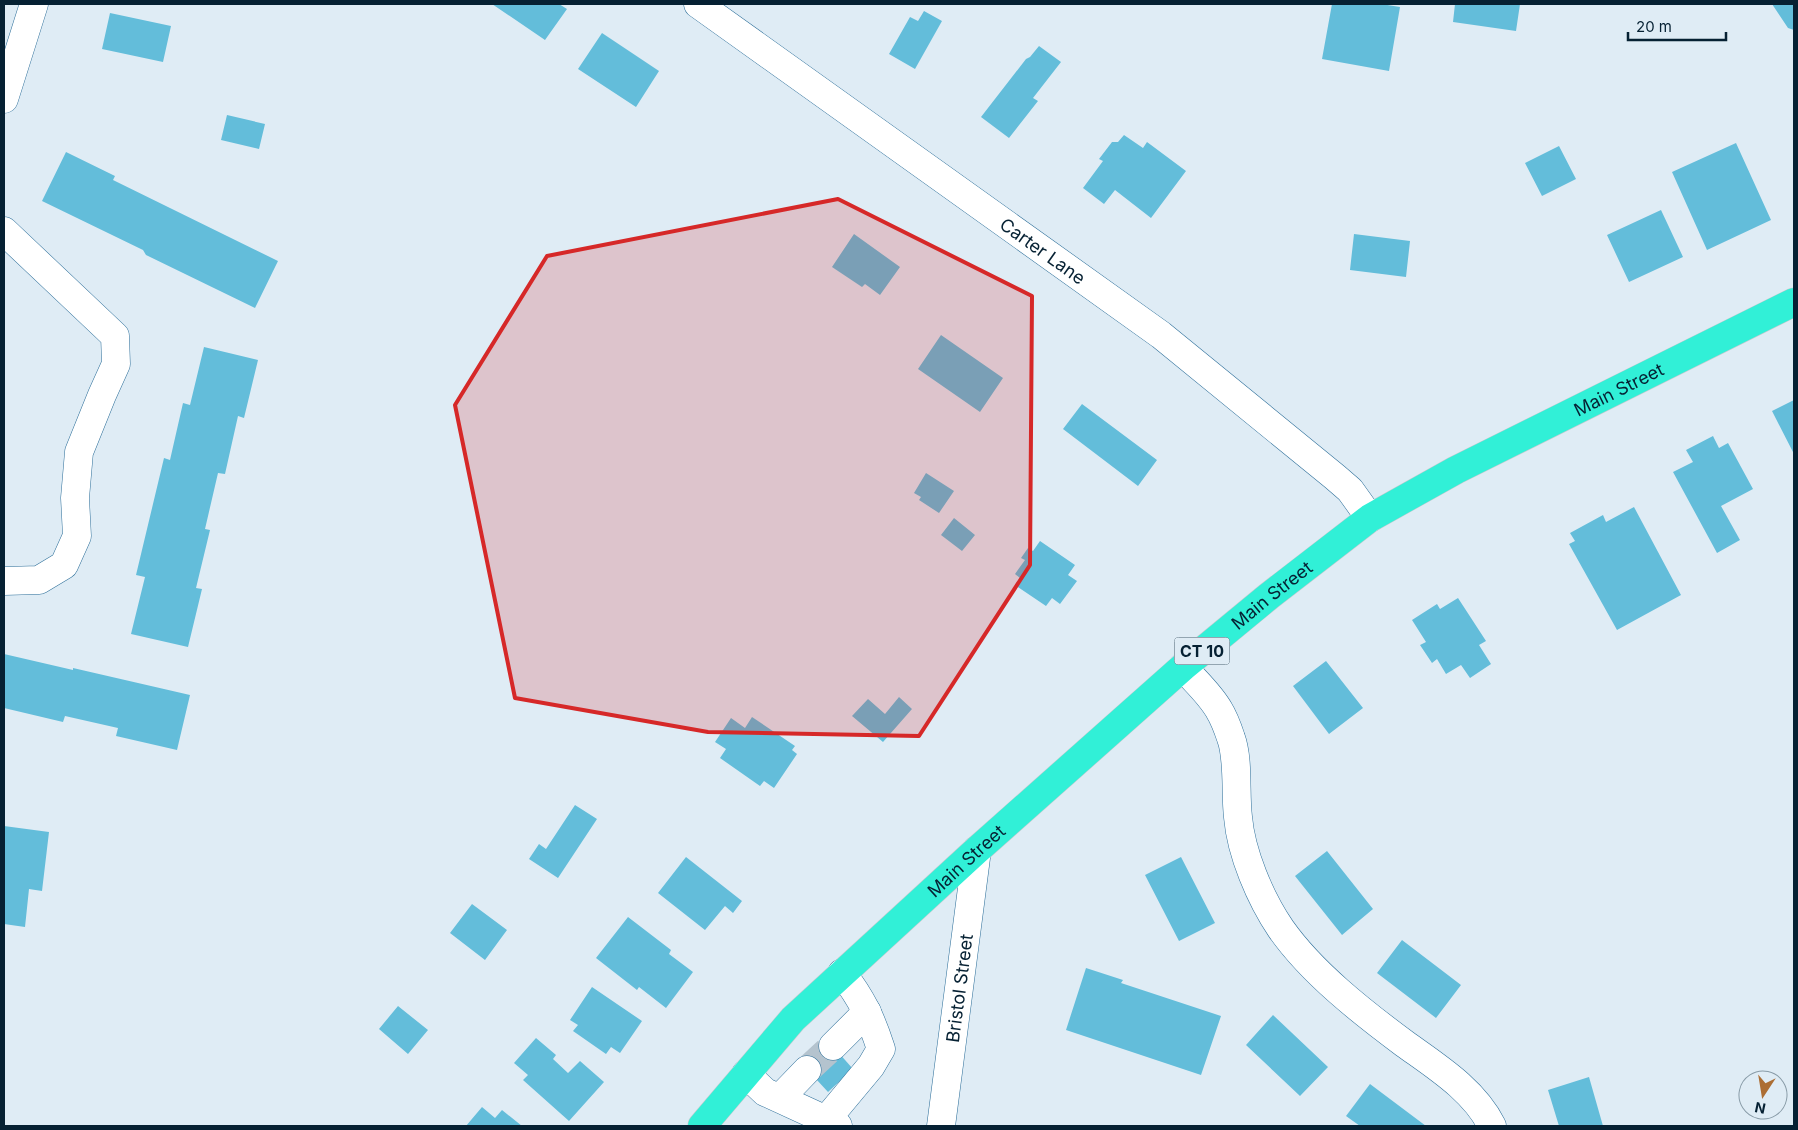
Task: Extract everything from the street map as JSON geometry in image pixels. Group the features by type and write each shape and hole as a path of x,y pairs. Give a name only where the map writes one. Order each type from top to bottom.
{"highway":[{"name":"Main Street","path":"702,1126 793,1018 977,850 1182,667 1269,596 1370,518 1456,470 1794,302"}],"street":[{"path":"4,99 34,4"},
{"name":"Carter Lane","path":"698,4 1161,335 1350,490 1370,518"},
{"path":"4,231 114,336 116,364 79,452 75,498 77,536 64,565 39,580 4,580"},
{"path":"1182,667 1219,710 1232,739 1238,818 1245,853 1262,897 1281,929 1312,966 1332,984 1466,1090 1492,1126"},
{"name":"Bristol Street","path":"941,1126 977,850"},
{"path":"746,1074 765,1092 832,1123 881,1049 868,1012 858,994 842,973"},
{"path":"832,1046 868,1012"},
{"path":"780,1098 807,1070"}],"highlighted area":[{"path":"838,199 1032,296 1030,565 919,736 708,732 515,698 455,405 547,256"}],"building":[{"path":"492,4 559,4 567,9 545,40"},
{"path":"1332,4 1381,4 1400,7 1389,71 1322,59"},
{"path":"1455,4 1520,4 1516,31 1453,22"},
{"path":"1772,4 1794,4 1794,30 1788,28"},
{"path":"924,11 942,21 915,69 889,54 910,17 918,21"},
{"path":"110,13 171,26 163,62 102,49"},
{"path":"602,33 659,71 636,107 578,69"},
{"path":"1039,46 1061,62 1033,98 1038,101 1009,138 981,117 1026,59"},
{"path":"227,115 265,124 259,149 221,140"},
{"path":"1124,135 1143,148 1147,142 1186,171 1151,218 1115,190 1104,204 1083,188 1103,161 1099,159 1112,142 1118,142"},
{"path":"1736,143 1771,220 1707,250 1672,172"},
{"path":"1559,146 1576,179 1542,196 1525,163"},
{"path":"66,152 115,176 113,180 278,261 255,308 146,255 143,250 42,201"},
{"path":"1661,210 1683,257 1629,282 1607,235"},
{"path":"854,234 900,267 880,295 865,284 862,287 832,267"},
{"path":"1354,234 1410,241 1406,277 1350,270"},
{"path":"941,335 1003,378 980,412 918,369"},
{"path":"204,347 258,360 244,418 238,416 225,474 218,473 205,529 210,530 196,588 202,589 188,647 131,634 145,577 136,575 164,458 170,460 183,403 190,405"},
{"path":"1794,400 1794,454 1772,411"},
{"path":"1082,404 1157,460 1138,486 1063,429"},
{"path":"1713,436 1719,448 1728,443 1753,489 1721,506 1740,540 1717,553 1673,472 1693,462 1686,450"},
{"path":"926,473 954,491 939,513 919,500 921,497 914,493"},
{"path":"1634,507 1681,595 1617,630 1569,544 1575,541 1570,533 1603,515 1606,522"},
{"path":"954,518 975,535 962,551 941,535"},
{"path":"1040,541 1075,565 1068,575 1077,581 1060,604 1052,598 1046,606 1015,585 1020,578 1015,574 1025,560 1021,558 1028,548 1033,551"},
{"path":"1458,598 1486,641 1479,645 1491,664 1470,678 1461,665 1446,674 1437,659 1432,663 1420,645 1426,642 1412,620 1437,604 1440,609"},
{"path":"4,654 190,695 177,750 116,736 118,728 65,716 63,722 4,708"},
{"path":"1326,661 1363,708 1329,734 1293,686"},
{"path":"899,697 912,709 883,742 852,716 868,699 885,714"},
{"path":"752,717 795,746 792,750 797,754 774,788 764,781 760,786 720,758 726,749 715,742 731,718 745,728"},
{"path":"575,805 597,819 558,878 529,859 539,844 546,849"},
{"path":"4,826 49,832 42,891 29,889 25,927 4,924"},
{"path":"1327,851 1373,909 1342,935 1295,876"},
{"path":"686,857 742,901 733,913 725,906 705,930 658,893"},
{"path":"1181,857 1215,923 1179,941 1145,875"},
{"path":"472,904 507,930 485,960 450,933"},
{"path":"628,917 671,950 669,954 693,972 666,1008 639,987 637,990 596,958"},
{"path":"1402,940 1461,985 1436,1018 1377,973"},
{"path":"1086,968 1123,980 1121,983 1221,1016 1201,1075 1066,1030"},
{"path":"592,987 642,1021 620,1053 611,1047 606,1054 573,1031 578,1025 570,1020"},
{"path":"398,1006 428,1030 408,1054 379,1029"},
{"path":"1273,1015 1328,1067 1300,1096 1246,1045"},
{"path":"536,1038 556,1055 553,1059 568,1073 580,1061 604,1082 569,1121 523,1080 528,1075 514,1063"},
{"path":"830,1043 853,1069 828,1092 805,1067"},
{"path":"1589,1077 1603,1126 1559,1126 1548,1090"},
{"path":"1370,1084 1426,1126 1360,1126 1346,1116"},
{"path":"482,1107 495,1118 502,1110 522,1126 466,1126"}],"tunnel":[{"path":"807,1070 833,1046"}]}
